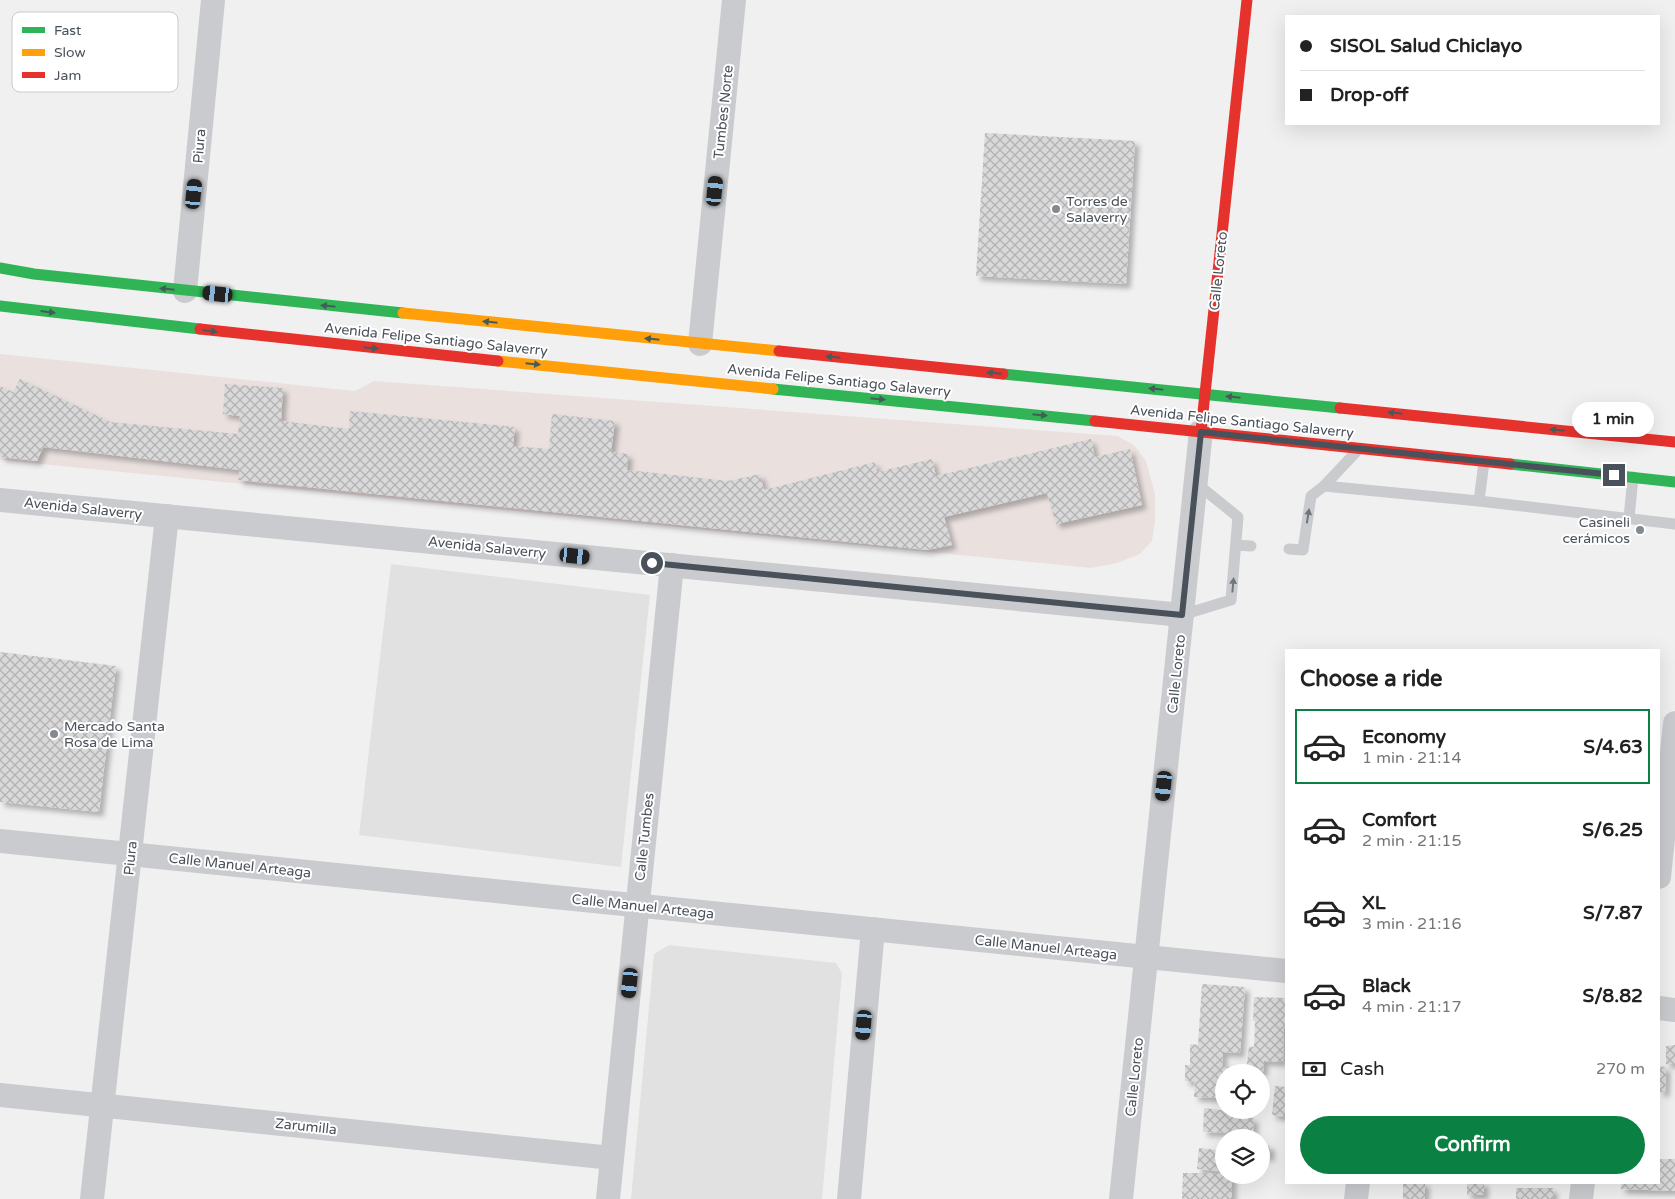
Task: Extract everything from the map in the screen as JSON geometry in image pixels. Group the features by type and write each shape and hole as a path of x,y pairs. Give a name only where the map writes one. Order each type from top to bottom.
{"main road":[{"name":"Calle Loreto","path":"1201,432 1247,0"},
{"name":"Avenida Felipe Santiago Salaverry","path":"0,268 34,274 185,291 1675,442"},
{"name":"Avenida Felipe Santiago Salaverry","path":"0,306 249,335 1675,482"}],"street":[{"name":"Piura","path":"185,291 213,0"},
{"name":"Tumbes Norte","path":"700,344 734,0"},
{"name":"Calle Loreto","path":"1121,1199 1201,432"},
{"name":"Avenida Salaverry","path":"0,500 1182,615"},
{"name":"Piura","path":"92,1199 167,516"},
{"name":"Calle Tumbes","path":"608,1199 672,565"},
{"path":"1660,867 1675,723"},
{"name":"Calle Manuel Arteaga","path":"0,841 1285,971"},
{"path":"849,1199 873,929"},
{"path":"1660,1008 1675,1010"},
{"name":"Zarumilla","path":"0,1095 103,1104 612,1158"},
{"path":"1356,1199 1358,1184"},
{"path":"1581,1199 1583,1184"}],"lane":[{"path":"1289,549 1303,550 1311,496 1324,486 1359,448"},
{"path":"1479,501 1484,462"},
{"path":"1629,518 1633,477"},
{"path":"1182,615 1232,600 1238,516 1196,483"},
{"path":"1324,486 1479,501 1675,524"},
{"path":"1236,545 1251,546"}],"shaded area":[{"path":"0,354 355,391 374,381 1117,436 1134,445 1146,461 1155,494 1155,521 1152,541 1140,554 1117,563 1091,568 0,460"},
{"path":"391,564 650,595 621,867 359,835"},
{"path":"669,945 836,963 842,973 822,1199 631,1199 654,954"}],"building":[{"name":"Torres de Salaverry","path":"985,133 1135,141 1126,284 976,276"},
{"path":"20,379 110,422 238,434 240,416 223,414 225,384 283,388 281,421 349,429 350,411 515,427 513,446 549,449 552,414 615,421 611,452 628,454 627,470 728,481 760,474 764,490 875,462 877,472 932,459 936,476 1091,439 1095,457 1130,449 1142,505 1056,524 1047,493 944,517 952,545 927,550 238,480 240,470 43,447 37,461 0,457 0,386 13,392"},
{"name":"Mercado Santa Rosa de Lima","path":"0,652 116,666 99,812 0,802"},
{"path":"1202,984 1245,987 1240,1053 1223,1052 1222,1064 1215,1064 1215,1098 1194,1097 1195,1082 1185,1081 1185,1065 1190,1065 1190,1044 1198,1045"},
{"path":"1254,997 1285,998 1283,1062 1264,1061 1264,1064 1247,1064 1249,1046 1254,1047 1255,1021 1253,1021"},
{"path":"1675,1045 1675,1064 1666,1064 1666,1046"},
{"path":"1660,1066 1666,1067 1665,1092 1660,1092"},
{"path":"1275,1086 1285,1087 1285,1117 1272,1115"},
{"path":"1204,1108 1215,1109 1215,1119 1254,1119 1253,1129 1215,1129 1215,1132 1203,1132"},
{"path":"1199,1148 1215,1150 1215,1171 1197,1169"},
{"path":"1660,1159 1675,1159 1675,1191 1621,1189 1621,1184 1660,1184"},
{"path":"1183,1173 1215,1173 1215,1184 1232,1184 1232,1199 1182,1199"},
{"path":"1403,1184 1425,1184 1425,1199 1403,1199"},
{"path":"1467,1184 1484,1184 1484,1195 1467,1195"},
{"path":"1516,1188 1553,1188 1553,1199 1516,1199"}],"traffic: fast":[{"path":"0,268 34,274 403,313"},
{"path":"0,306 200,329"},
{"path":"1003,374 1340,408"},
{"path":"773,389 1095,421"},
{"path":"1510,464 1675,482"}],"traffic: slow":[{"path":"403,313 779,351"},
{"path":"498,361 773,389"}],"traffic: jam":[{"path":"1201,431 1247,0"},
{"path":"200,329 498,361"},
{"path":"779,351 1003,374"},
{"path":"1340,408 1675,442"},
{"path":"1095,421 1510,464"}],"place":[{"name":"Torres de Salaverry","path":"1056,209"},
{"name":"Casineli cerámicos","path":"1640,530"},
{"name":"Mercado Santa Rosa de Lima","path":"54,734"}],"route":[{"path":"652,563 1182,615 1201,432 1614,475"}]}
